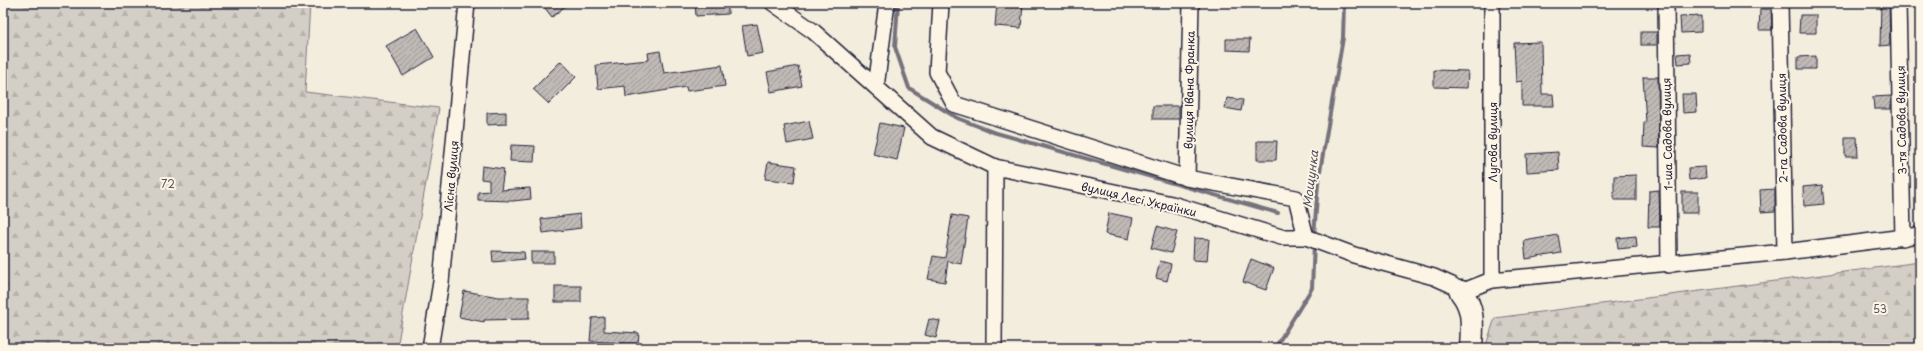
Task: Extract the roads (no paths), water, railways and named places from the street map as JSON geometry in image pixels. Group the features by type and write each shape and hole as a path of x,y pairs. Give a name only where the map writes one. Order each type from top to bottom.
{"street":[{"name":"Лісна вулиця","path":"430,348 441,282 467,3"},
{"name":"вулиця Лесі Українки","path":"773,3 813,31 932,138 995,167 1172,204 1281,237 1306,237 1354,255 1434,277 1452,285 1461,292"},
{"path":"876,87 887,3"},
{"path":"941,3 938,72 954,104 1187,178 1296,198 1306,237"},
{"name":"вулиця Івана Франка","path":"1187,178 1191,3"},
{"name":"Лугова вулиця","path":"1492,3 1492,280"},
{"name":"1-ша Садова вулиця","path":"1666,3 1669,264"},
{"name":"2-га Садова вулиця","path":"1780,3 1785,252"},
{"name":"3-тя Садова вулиця","path":"1898,3 1903,238"},
{"path":"994,348 995,167"},
{"path":"1471,348 1472,311 1468,300 1461,292 1492,280 1785,252 1920,235"}],"waterway":[{"path":"898,3 895,47 909,88 957,118 993,132 1278,213"},
{"name":"Мощунка","path":"1314,236 1318,183 1343,38 1344,3"},
{"name":"Мощунка","path":"1275,348 1312,288 1314,243"}],"park label":[{"name":"72","path":"168,183"},
{"name":"53","path":"1880,308"}]}
